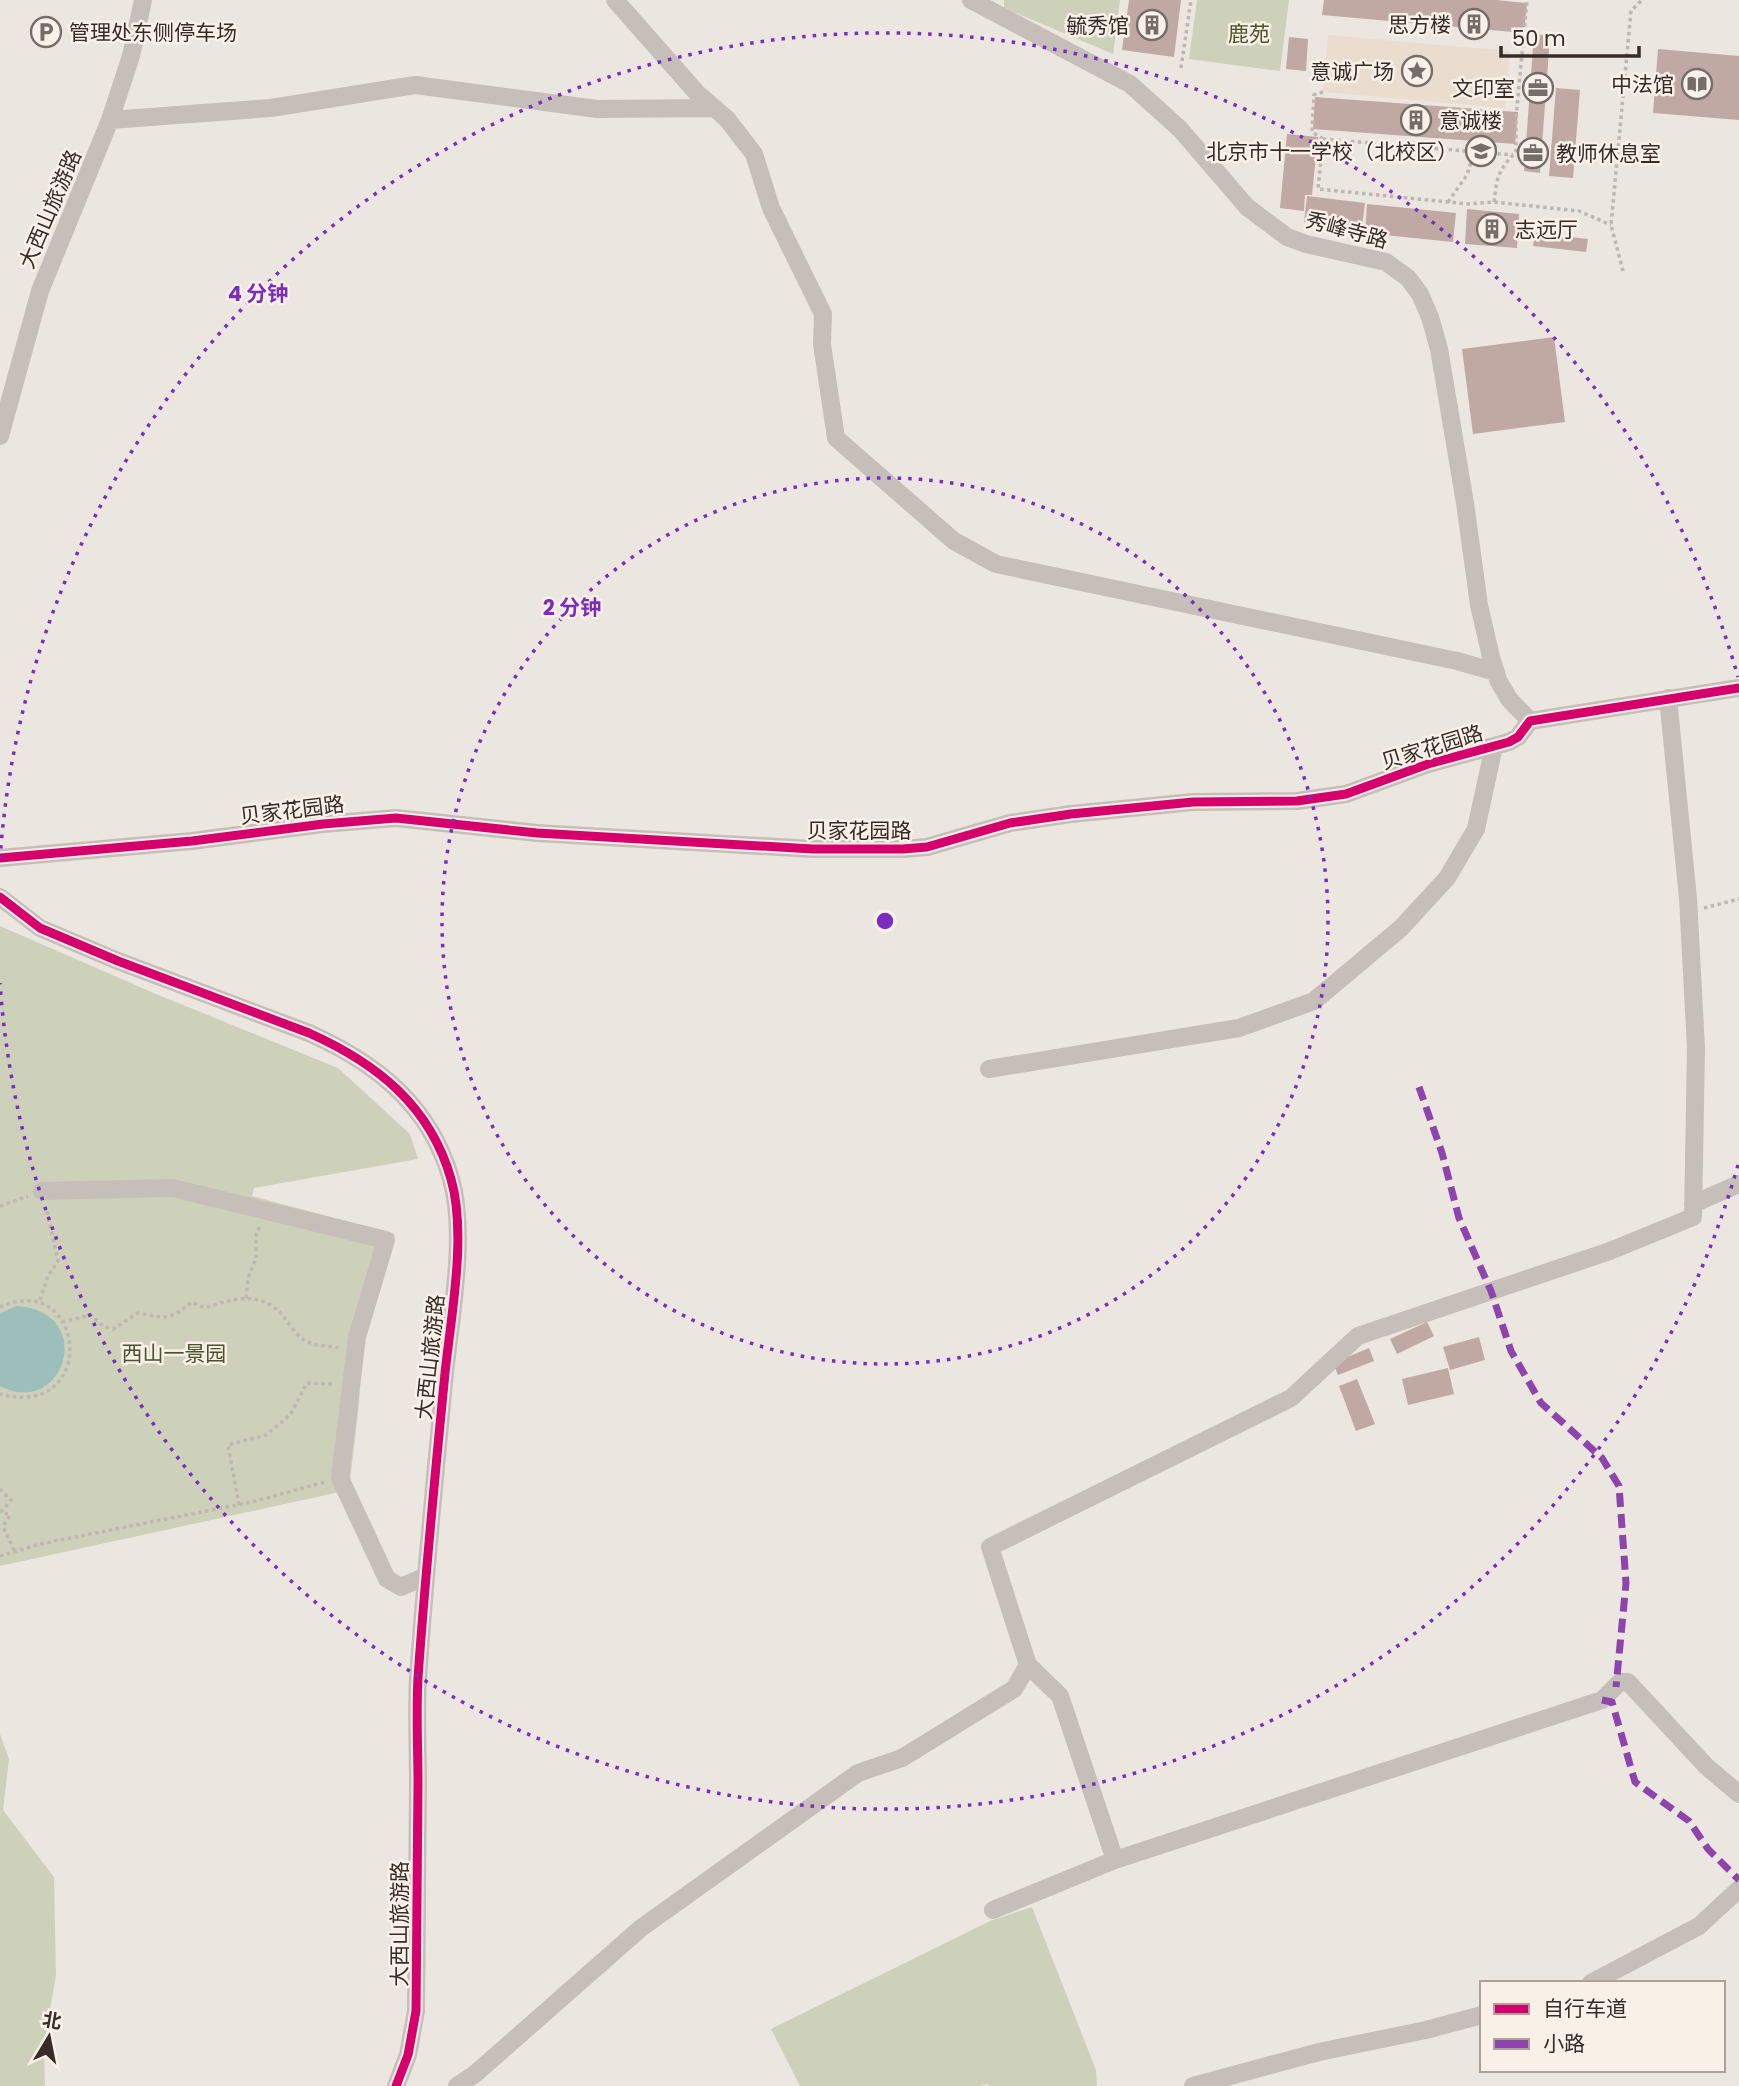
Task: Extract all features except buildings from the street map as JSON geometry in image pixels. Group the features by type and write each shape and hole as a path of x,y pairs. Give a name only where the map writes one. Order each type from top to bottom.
{"street":[{"name":"大西山旅游路","path":"0,436 40,291 110,120 131,56 144,0"},
{"path":"615,0 697,93 727,119 754,154 771,208 824,314 822,344 836,438 954,541 996,564 1443,658 1496,673"},
{"name":"秀峰寺路","path":"971,0 1130,84 1180,129 1247,208 1287,237 1306,244 1386,262 1408,278 1430,317 1439,349 1479,605 1496,673 1508,699 1530,721"},
{"path":"110,120 271,108 415,85 597,109 715,108"},
{"name":"贝家花园路","path":"0,858 192,841 332,823 396,818 547,834 813,849 903,849 927,846 1010,823 1070,814 1193,802 1297,801 1346,794 1428,764 1518,737 1530,721 1739,688"},
{"path":"1115,1860 1060,1696 1028,1665 990,1547 1291,1398 1358,1336 1610,1251 1693,1217 1696,1048 1688,911 1668,698"},
{"path":"989,1069 1239,1028 1314,1001 1401,928 1447,878 1476,829 1494,746"},
{"name":"大西山旅游路","path":"0,897 40,928 118,961 335,1044 386,1077 402,1092 428,1127 452,1179 458,1223 455,1288 418,1681 416,2011 408,2056 399,2085"},
{"path":"1693,1204 1739,1185"},
{"path":"42,1191 173,1188 386,1240 357,1337 340,1478 387,1579 401,1587 426,1576"},
{"path":"457,2086 475,2074 641,1928 858,1773 902,1758 1014,1689 1028,1665"},
{"path":"993,1910 1115,1860 1602,1700 1620,1682 1629,1682 1643,1695 1706,1766 1739,1794"},
{"path":"1595,1981 1699,1926 1739,1889"},
{"path":"1193,2086 1319,2052 1426,2030 1480,2016"}],"path":[{"path":"1181,68 1191,0"},
{"path":"1494,202 1497,175 1516,152 1516,118 1527,0"},
{"path":"1623,271 1611,226 1631,11 1642,0"},
{"path":"1323,92 1314,95 1312,132 1323,139 1513,155"},
{"path":"1323,139 1318,189 1468,204 1494,202 1579,211 1611,226"},
{"path":"1448,202 1467,175 1474,152"},
{"path":"1688,911 1739,899"},
{"path":"0,1206 42,1191 58,1261 48,1276 40,1300"},
{"path":"246,1298 248,1278 256,1259 256,1236 265,1211"},
{"path":"62,1322 91,1315 103,1326 113,1329 138,1313 176,1316 192,1302 205,1308 256,1297 279,1310 302,1339 309,1343 355,1350"},
{"path":"0,1307 12,1301 40,1300 55,1312 67,1330 71,1350 63,1377 46,1394 19,1399 0,1394"},
{"path":"239,1505 228,1445 266,1435 290,1415 307,1383 351,1385"},
{"path":"0,1556 54,1542 239,1505 340,1478"},
{"path":"0,1489 11,1500 1,1512 10,1515 3,1527 15,1552"}],"green space":[{"path":"1004,0 1120,0 1113,54 1004,8"},
{"name":"鹿苑","path":"1197,0 1289,0 1280,71 1189,59"},
{"name":"西山一景园","path":"0,926 156,994 338,1068 410,1134 418,1159 254,1188 252,1196 395,1234 362,1341 359,1405 349,1490 0,1566"},
{"path":"0,1734 9,1759 3,1810 54,1877 56,1975 44,2045 45,2086 0,2086"},
{"path":"1032,1907 1096,2070 1097,2086 800,2086 771,2029 990,1921"}],"shaded area":[{"name":"意诚广场","path":"1328,35 1510,51 1505,108 1323,92"}],"water":[{"path":"17,1306 42,1313 58,1326 64,1343 63,1361 55,1377 41,1389 22,1393 0,1386 0,1313"}],"marked path":[{"path":"1419,1087 1442,1153 1459,1218 1491,1291 1511,1351 1541,1403 1602,1458 1619,1486 1626,1583 1616,1687"},
{"path":"1602,1700 1612,1702 1635,1782 1689,1821 1708,1849 1739,1880"}],"cycle path":[{"path":"0,858 192,841 323,824 396,818 537,833 813,849 927,847 1010,823 1071,814 1193,802 1297,801 1346,794 1428,764 1509,742 1518,737 1530,721 1739,688"},
{"path":"0,897 40,928 118,961 309,1033 356,1058 378,1073 415,1108 442,1153 451,1179 456,1201 458,1250 417,1691 416,2011 408,2055 396,2086"}],"place":[{"name":"思方楼","path":"1474,24"},
{"name":"毓秀馆","path":"1152,25"},
{"name":"管理处东侧停车场","path":"46,32"},
{"name":"意诚广场","path":"1417,71"},
{"name":"中法馆","path":"1697,84"},
{"name":"文印室","path":"1538,88"},
{"name":"意诚楼","path":"1416,120"},
{"name":"北京市十一学校（北校区）","path":"1481,151"},
{"name":"教师休息室","path":"1533,153"},
{"name":"志远厅","path":"1492,229"}]}
